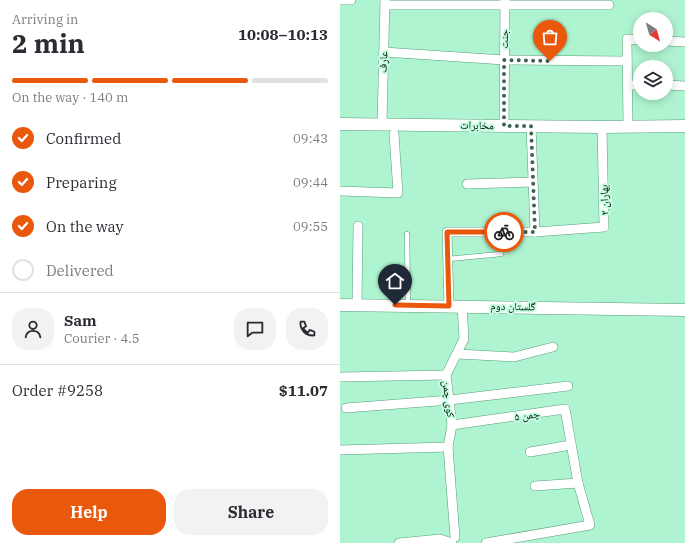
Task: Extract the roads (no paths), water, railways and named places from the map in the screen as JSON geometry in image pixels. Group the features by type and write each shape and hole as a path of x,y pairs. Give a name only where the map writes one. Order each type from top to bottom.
{"street":[{"path":"340,0 351,0"},
{"path":"385,2 505,2 609,5"},
{"name":"عارف","path":"382,124 385,2"},
{"name":"جنت","path":"504,126 505,2"},
{"path":"628,126 627,39 633,39"},
{"path":"673,41 685,42"},
{"path":"384,52 504,60 627,61"},
{"path":"628,85 633,85"},
{"path":"673,85 685,86"},
{"name":"مخابرات","path":"340,124 602,127 685,126"},
{"path":"449,306 447,232 535,232 531,126"},
{"name":"بهاران ۲","path":"535,232 604,227 602,127"},
{"path":"340,191 398,192 394,134"},
{"path":"467,184 533,182"},
{"path":"357,305 358,226"},
{"name":"گلستان دوم","path":"340,305 685,310"},
{"name":"کوی چمن","path":"453,540 448,447 452,425 446,374 464,339 462,306"},
{"path":"457,354 514,356 553,347"},
{"path":"340,377 446,374"},
{"path":"346,408 450,400 568,386"},
{"name":"چمن ۵","path":"452,425 565,409 578,483 590,525 486,543"},
{"path":"530,452 571,445"},
{"path":"340,450 448,447"},
{"path":"535,486 578,483"},
{"path":"399,543 440,539 453,540"}],"lane":[{"path":"407,234 408,305"},
{"path":"448,259 501,254"}]}
